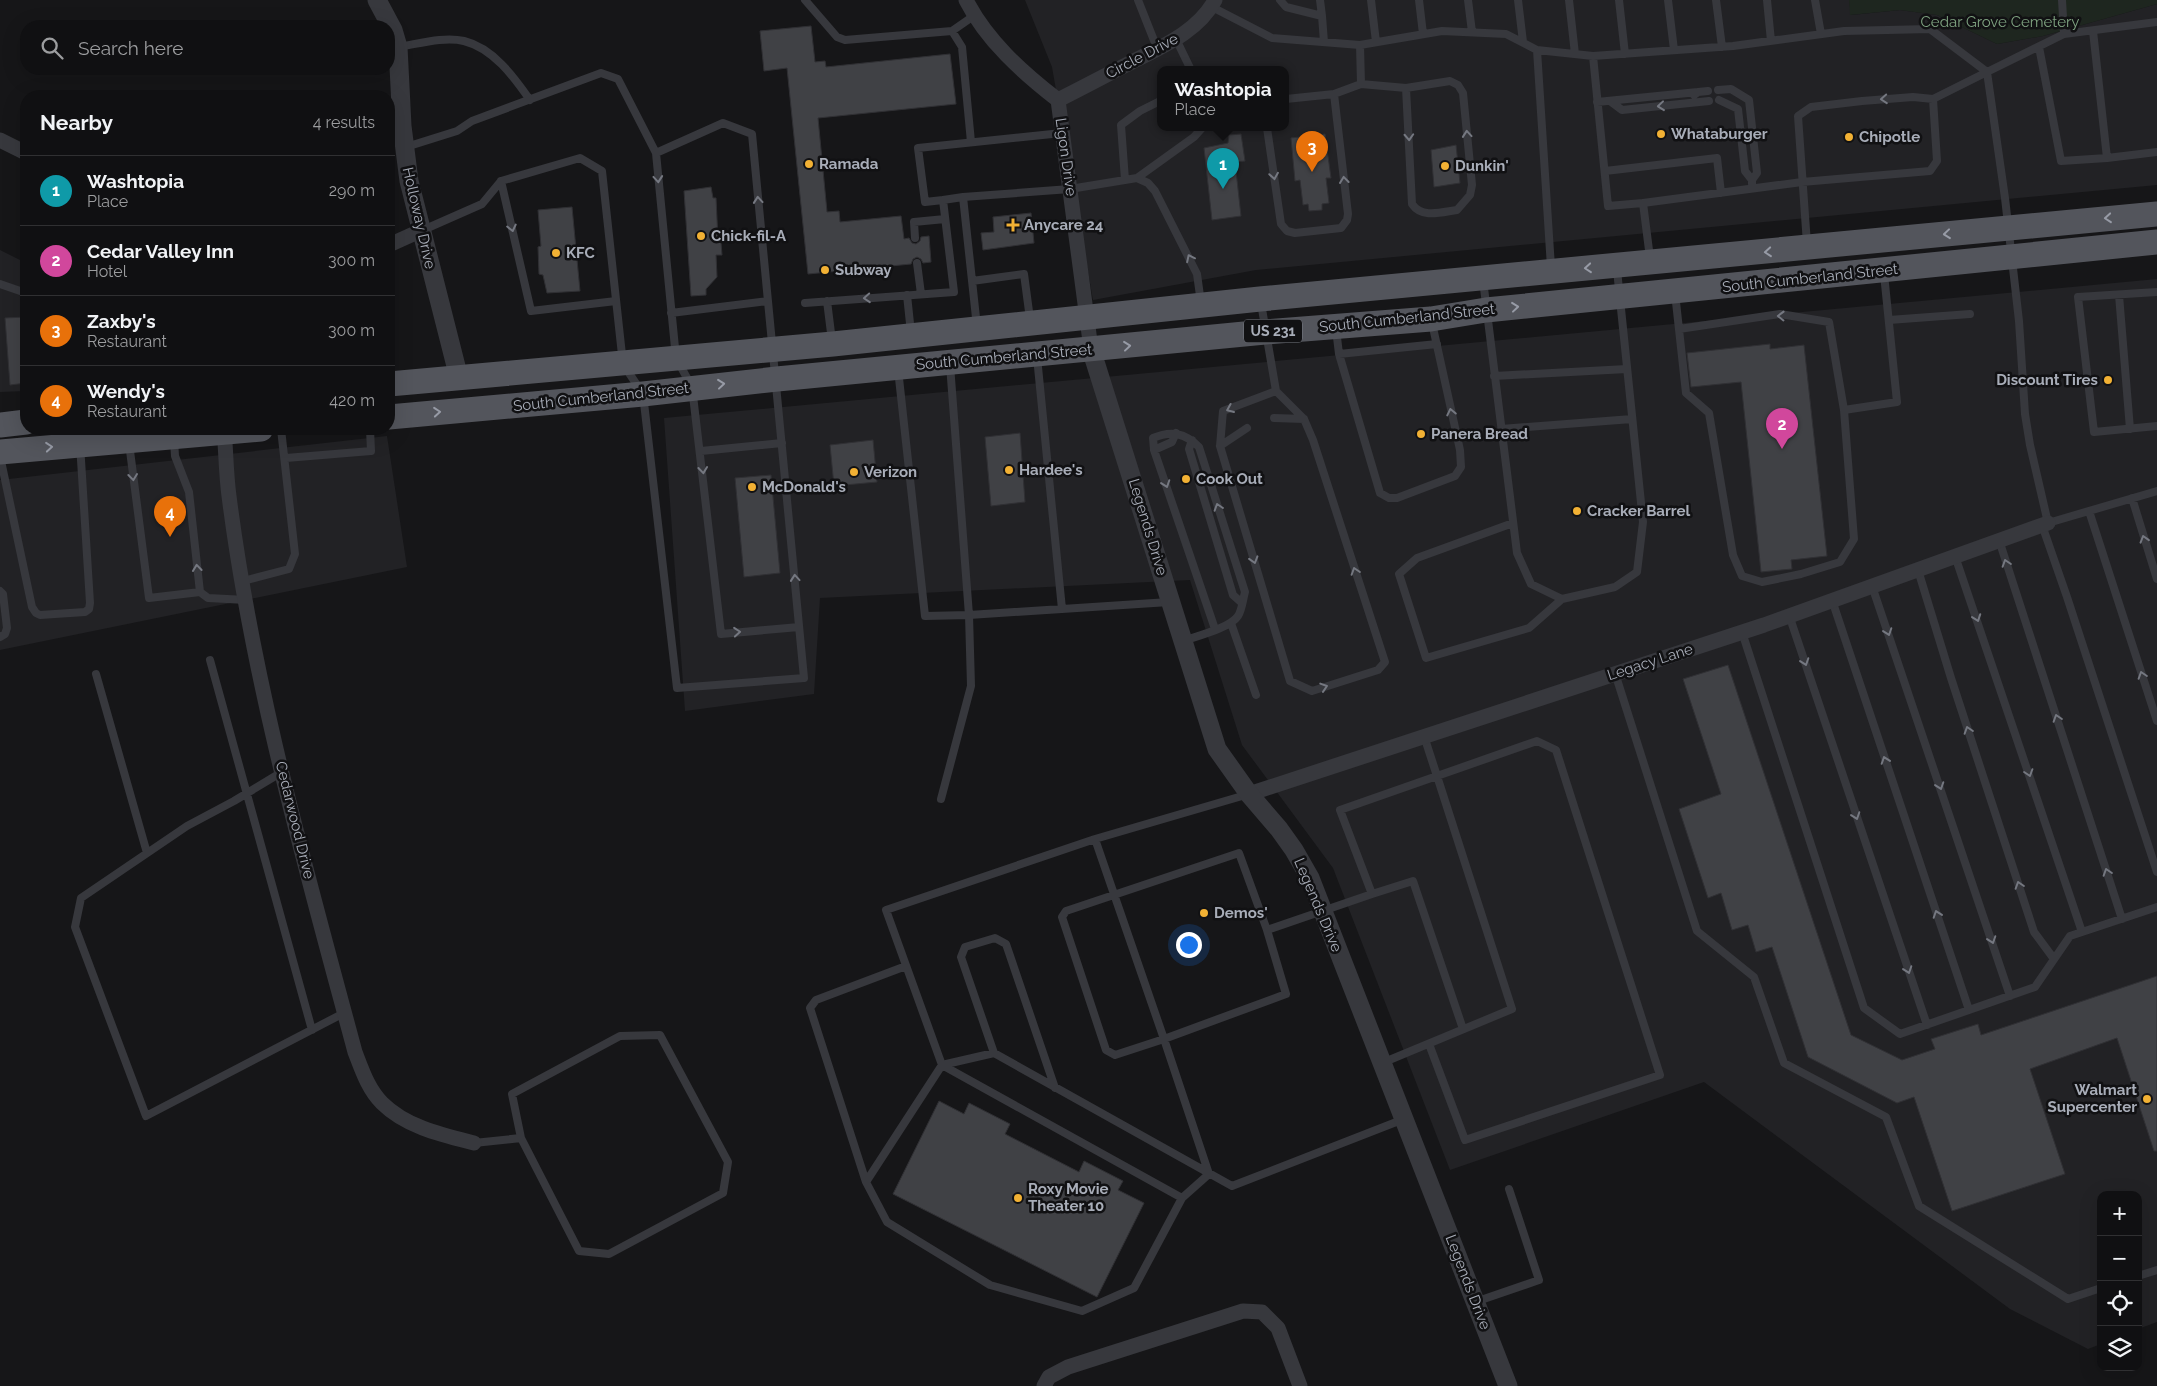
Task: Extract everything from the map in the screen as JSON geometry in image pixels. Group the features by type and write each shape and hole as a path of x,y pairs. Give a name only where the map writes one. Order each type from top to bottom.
{"main road":[{"name":"South Cumberland Street","path":"395,383 833,344 1260,299 2157,214"},
{"name":"South Cumberland Street","path":"395,416 642,394 777,379 1265,332 1431,318 1486,310 2157,242"},
{"path":"0,425 20,423"},
{"path":"0,452 81,436 128,438 155,435"}],"street":[{"name":"Holloway Drive","path":"377,0 388,20"},
{"name":"Ligon Drive","path":"966,0 984,29 1002,51 1058,100 1092,349"},
{"name":"Circle Drive","path":"1058,100 1176,39 1196,25 1213,4"},
{"name":"Holloway Drive","path":"395,37 398,47 404,147 409,181 420,231 459,378"},
{"path":"0,140 20,150"},
{"path":"395,242 420,231"},
{"name":"Legends Drive","path":"1092,349 1218,749 1248,794 1279,829 1294,850 1310,878 1508,1386"},
{"name":"Cedarwood Drive","path":"224,435 229,496 246,600 282,772 355,1052 363,1074 382,1104 427,1130 474,1143"},
{"name":"Legacy Lane","path":"1248,794 1742,632 2045,524"},
{"path":"1044,1386 1049,1377 1068,1366 1243,1311 1262,1312 1278,1328 1300,1386"}],"lane":[{"path":"805,0 837,37 845,40 952,31 975,15"},
{"path":"1138,0 1157,48"},
{"path":"1280,0 1286,7 1322,16"},
{"path":"1320,0 1324,42"},
{"path":"1371,0 1376,42"},
{"path":"1420,0 1423,34"},
{"path":"1468,0 1472,32"},
{"path":"1518,0 1522,42"},
{"path":"1570,0 1575,54"},
{"path":"1619,0 1625,54"},
{"path":"1668,0 1674,50"},
{"path":"1716,0 1722,47"},
{"path":"1767,0 1771,41"},
{"path":"1815,0 1821,34"},
{"path":"2062,0 2064,34"},
{"path":"1213,4 1272,38 1360,45 1442,30 1506,34 1537,50 1592,56 1722,47 1844,31 1930,29 1987,72 2012,258 2019,321 2025,414 2045,524 2157,872"},
{"path":"1808,248 1798,116 1802,112 1812,107 1862,101 1914,98 1933,99 2064,34 2157,22"},
{"path":"952,31 962,47 971,142"},
{"path":"2093,31 2107,158"},
{"path":"1176,39 1189,66"},
{"path":"398,47 449,40 464,41 488,52 514,79 530,100"},
{"path":"1360,45 1361,84"},
{"path":"2039,47 2061,161 2157,152"},
{"path":"1537,50 1551,272"},
{"path":"1592,56 1608,206 1802,182 1930,171 1937,161 1933,99"},
{"path":"404,147 457,131 472,121 601,73 618,79 656,153 676,358 692,388 701,451 721,634 799,626"},
{"path":"1289,99 1334,94 1361,84 1406,88 1450,81 1458,85 1463,93 1472,185 1470,195 1457,210 1422,214 1412,204 1406,88"},
{"path":"1718,90 1731,89 1749,100 1757,174 1752,180"},
{"path":"1597,102 1708,91"},
{"path":"1684,103 1698,92"},
{"path":"1267,131 1281,224 1287,231 1295,233 1341,228 1347,220 1348,214 1334,94"},
{"path":"1719,100 1738,109 1745,171 1752,180 1752,189"},
{"path":"1610,101 1622,110 1709,101"},
{"path":"1125,180 1121,125 1140,111 1157,103"},
{"path":"420,231 482,204 501,181 580,158 602,171 623,364 642,394 677,688 804,678 777,379 752,134 723,123 656,153"},
{"path":"1062,133 918,148 925,202 963,197 1070,189 1137,178 1194,137 1199,131"},
{"path":"1604,171 1716,158 1721,193"},
{"path":"1137,178 1148,183 1155,190 1190,259 1197,274 1201,305"},
{"path":"501,181 531,311 616,301"},
{"path":"963,197 977,329"},
{"path":"805,303 954,292 943,200"},
{"path":"1643,202 1651,262"},
{"path":"915,238 914,222 945,219"},
{"path":"918,263 921,294"},
{"path":"1513,523 1417,558 1399,574 1426,658 1529,628 1562,599 1615,587 1637,572 1643,522 1616,266"},
{"path":"1844,410 1897,402 1884,270"},
{"path":"972,281 1024,274 1031,323"},
{"path":"1483,278 1517,553 1531,584 1562,599"},
{"path":"0,284 20,292"},
{"path":"1675,291 1679,330 1686,393 1709,413 1733,555 1742,576 1762,582 1801,574 1840,562 1854,539 1844,410 1829,322 1780,314 1679,330"},
{"path":"2157,292 2078,297 2094,432 2157,426"},
{"path":"908,295 911,336"},
{"path":"2119,295 2130,429"},
{"path":"1260,299 1276,391 1304,419 1313,440 1384,662 1378,670 1312,691 1290,680 1220,446 1223,411 1276,391"},
{"path":"671,313 768,301"},
{"path":"828,301 833,344"},
{"path":"1889,320 1970,314"},
{"path":"1336,326 1339,354 1380,493 1389,498 1397,498 1455,476 1461,467 1460,450 1431,318"},
{"path":"1339,354 1437,344"},
{"path":"1036,355 1062,609"},
{"path":"941,800 971,686 969,615 950,363"},
{"path":"898,367 925,616 969,615 1171,602"},
{"path":"1494,376 1627,369"},
{"path":"1274,418 1304,419"},
{"path":"1501,429 1632,418"},
{"path":"1220,446 1247,428"},
{"path":"1183,641 1215,629 1230,623 1239,615 1245,592 1199,447 1192,440 1176,433 1162,434 1153,438 1154,450 1215,629"},
{"path":"173,435 175,456 189,492 200,592"},
{"path":"243,581 290,569 295,554 283,435"},
{"path":"286,458 371,451 370,435"},
{"path":"0,456 32,607 36,613 40,614 85,612 89,609 90,603 81,436"},
{"path":"128,438 149,598 200,592 208,598 246,600"},
{"path":"1192,440 1189,449 1224,568 1233,595 1242,603"},
{"path":"701,451 782,443"},
{"path":"2045,524 2157,491"},
{"path":"2132,498 2157,579"},
{"path":"2089,511 2157,721"},
{"path":"1999,540 2122,919"},
{"path":"1955,556 2082,932"},
{"path":"1918,570 1951,678 2034,932 2054,959"},
{"path":"1872,586 2010,996"},
{"path":"0,591 3,594 7,628 5,634 0,637"},
{"path":"1832,600 1969,1010"},
{"path":"1789,616 1927,1025"},
{"path":"1230,623 1256,695"},
{"path":"1742,632 1864,1008 1900,1034 2035,987 2070,936 2157,907"},
{"path":"210,660 312,1030"},
{"path":"96,674 147,853"},
{"path":"1615,674 1697,931 1754,977 1784,1063 1886,1117 1919,1206 2068,1299 2097,1289"},
{"path":"1382,1063 1512,1009 1424,736"},
{"path":"1372,894 1340,810 1537,741 1556,750 1660,1075 1465,1140 1429,1044"},
{"path":"282,772 187,826 81,898 75,927 146,1116 344,1013"},
{"path":"1182,1198 942,1064 886,910 1095,839 1248,794"},
{"path":"1095,839 1209,1174"},
{"path":"1240,853 1267,930 1286,994 1115,1055 1106,1050 1062,917 1066,911 1114,893 1240,853"},
{"path":"1267,930 1413,881 1464,1029"},
{"path":"1055,1088 1006,944 995,938 965,948 960,957 994,1053 1055,1088 1232,1186 1404,1119"},
{"path":"906,966 816,1000 810,1008 866,1182 887,1222 990,1285 1082,1311 1134,1288 1182,1198 1209,1174"},
{"path":"660,1035 728,1162 722,1193 609,1254 579,1251 521,1138 512,1094 620,1036 660,1035"},
{"path":"866,1182 942,1064 994,1053"},
{"path":"474,1143 521,1138"},
{"path":"1475,1302 1539,1280 1509,1189"},
{"path":"2142,1275 2157,1270"}],"shaded area":[{"path":"1025,0 1849,0 1851,15 1900,10 1937,15 1997,44 2043,36 2157,4 2157,185 1256,270 1093,300 1052,67"},
{"path":"0,250 20,260 20,391 0,392"},
{"path":"2157,279 2157,1322 2142,1328 2142,1191 2097,1191 2097,1346 2088,1349 2010,1309 1704,1082 1450,1170 1333,868 1242,745 1190,580 820,598 814,694 685,711 664,418"},
{"path":"387,436 407,567 0,650 0,480"}],"green space":[{"name":"Cedar Grove Cemetery","path":"1849,0 2157,0 2157,4 2043,36 1997,44 1937,15 1900,10 1850,15"}],"building":[{"name":"Ramada","path":"811,26 815,62 825,61 826,67 950,54 956,104 818,118 827,212 839,211 840,222 901,216 904,239 909,238 912,243 916,244 920,241 921,237 929,236 931,262 923,263 917,257 913,259 911,264 808,274 787,68 764,71 760,31"},
{"path":"1241,134 1245,161 1235,162 1241,216 1212,220 1204,148 1228,143 1229,135"},
{"path":"1325,134 1331,178 1326,178 1329,203 1322,204 1322,210 1309,211 1308,204 1303,205 1300,180 1295,181 1291,138"},
{"name":"Dunkin'","path":"1456,145 1460,183 1434,187 1431,150"},
{"path":"711,187 713,198 716,198 718,241 721,243 722,255 716,255 717,277 706,289 706,295 691,296 684,191"},
{"path":"572,207 580,291 547,293 543,275 539,274 538,247 541,246 538,210"},
{"name":"Anycare 24","path":"1031,213 1034,243 983,250 981,233 994,232 993,217"},
{"path":"20,317 20,384 10,385 5,318"},
{"path":"1770,344 1770,349 1804,345 1827,556 1791,560 1792,569 1761,572 1741,382 1691,387 1687,353"},
{"name":"Hardee's","path":"1020,433 1025,502 991,506 985,437"},
{"name":"Verizon","path":"873,440 877,482 834,486 830,445"},
{"path":"771,475 780,573 744,577 735,478"},
{"path":"1728,665 1851,1035 1902,1060 1935,1049 1931,1039 1978,1024 1981,1035 2157,976 2157,1151 2154,1151 2117,1038 2030,1069 2065,1174 1952,1211 1914,1097 1897,1103 1808,1057 1772,947 1756,952 1748,925 1732,930 1721,893 1708,898 1679,809 1721,794 1683,679"},
{"name":"Roxy Movie Theater 10","path":"939,1101 964,1114 969,1103 1010,1124 1005,1134 1079,1172 1084,1161 1123,1181 1118,1190 1144,1203 1097,1297 893,1194"}],"place":[{"name":"Whataburger","path":"1661,134"},
{"name":"Chipotle","path":"1849,137"},
{"name":"Ramada","path":"809,164"},
{"name":"Dunkin'","path":"1445,166"},
{"name":"Zaxby's","path":"1312,172"},
{"name":"Washtopia","path":"1223,189"},
{"name":"Anycare 24","path":"1013,225"},
{"name":"Chick-fil-A","path":"701,236"},
{"name":"KFC","path":"556,253"},
{"name":"Subway","path":"825,270"},
{"name":"Discount Tires","path":"2108,380"},
{"name":"Panera Bread","path":"1421,434"},
{"name":"Cedar Valley Inn","path":"1782,449"},
{"name":"Hardee's","path":"1009,470"},
{"name":"Verizon","path":"854,472"},
{"name":"Cook Out","path":"1186,479"},
{"name":"McDonald's","path":"752,487"},
{"name":"Cracker Barrel","path":"1577,511"},
{"name":"Wendy's","path":"170,537"},
{"name":"Demos'","path":"1204,913"},
{"name":"Walmart Supercenter","path":"2147,1099"},
{"name":"Roxy Movie Theater 10","path":"1018,1198"}]}
